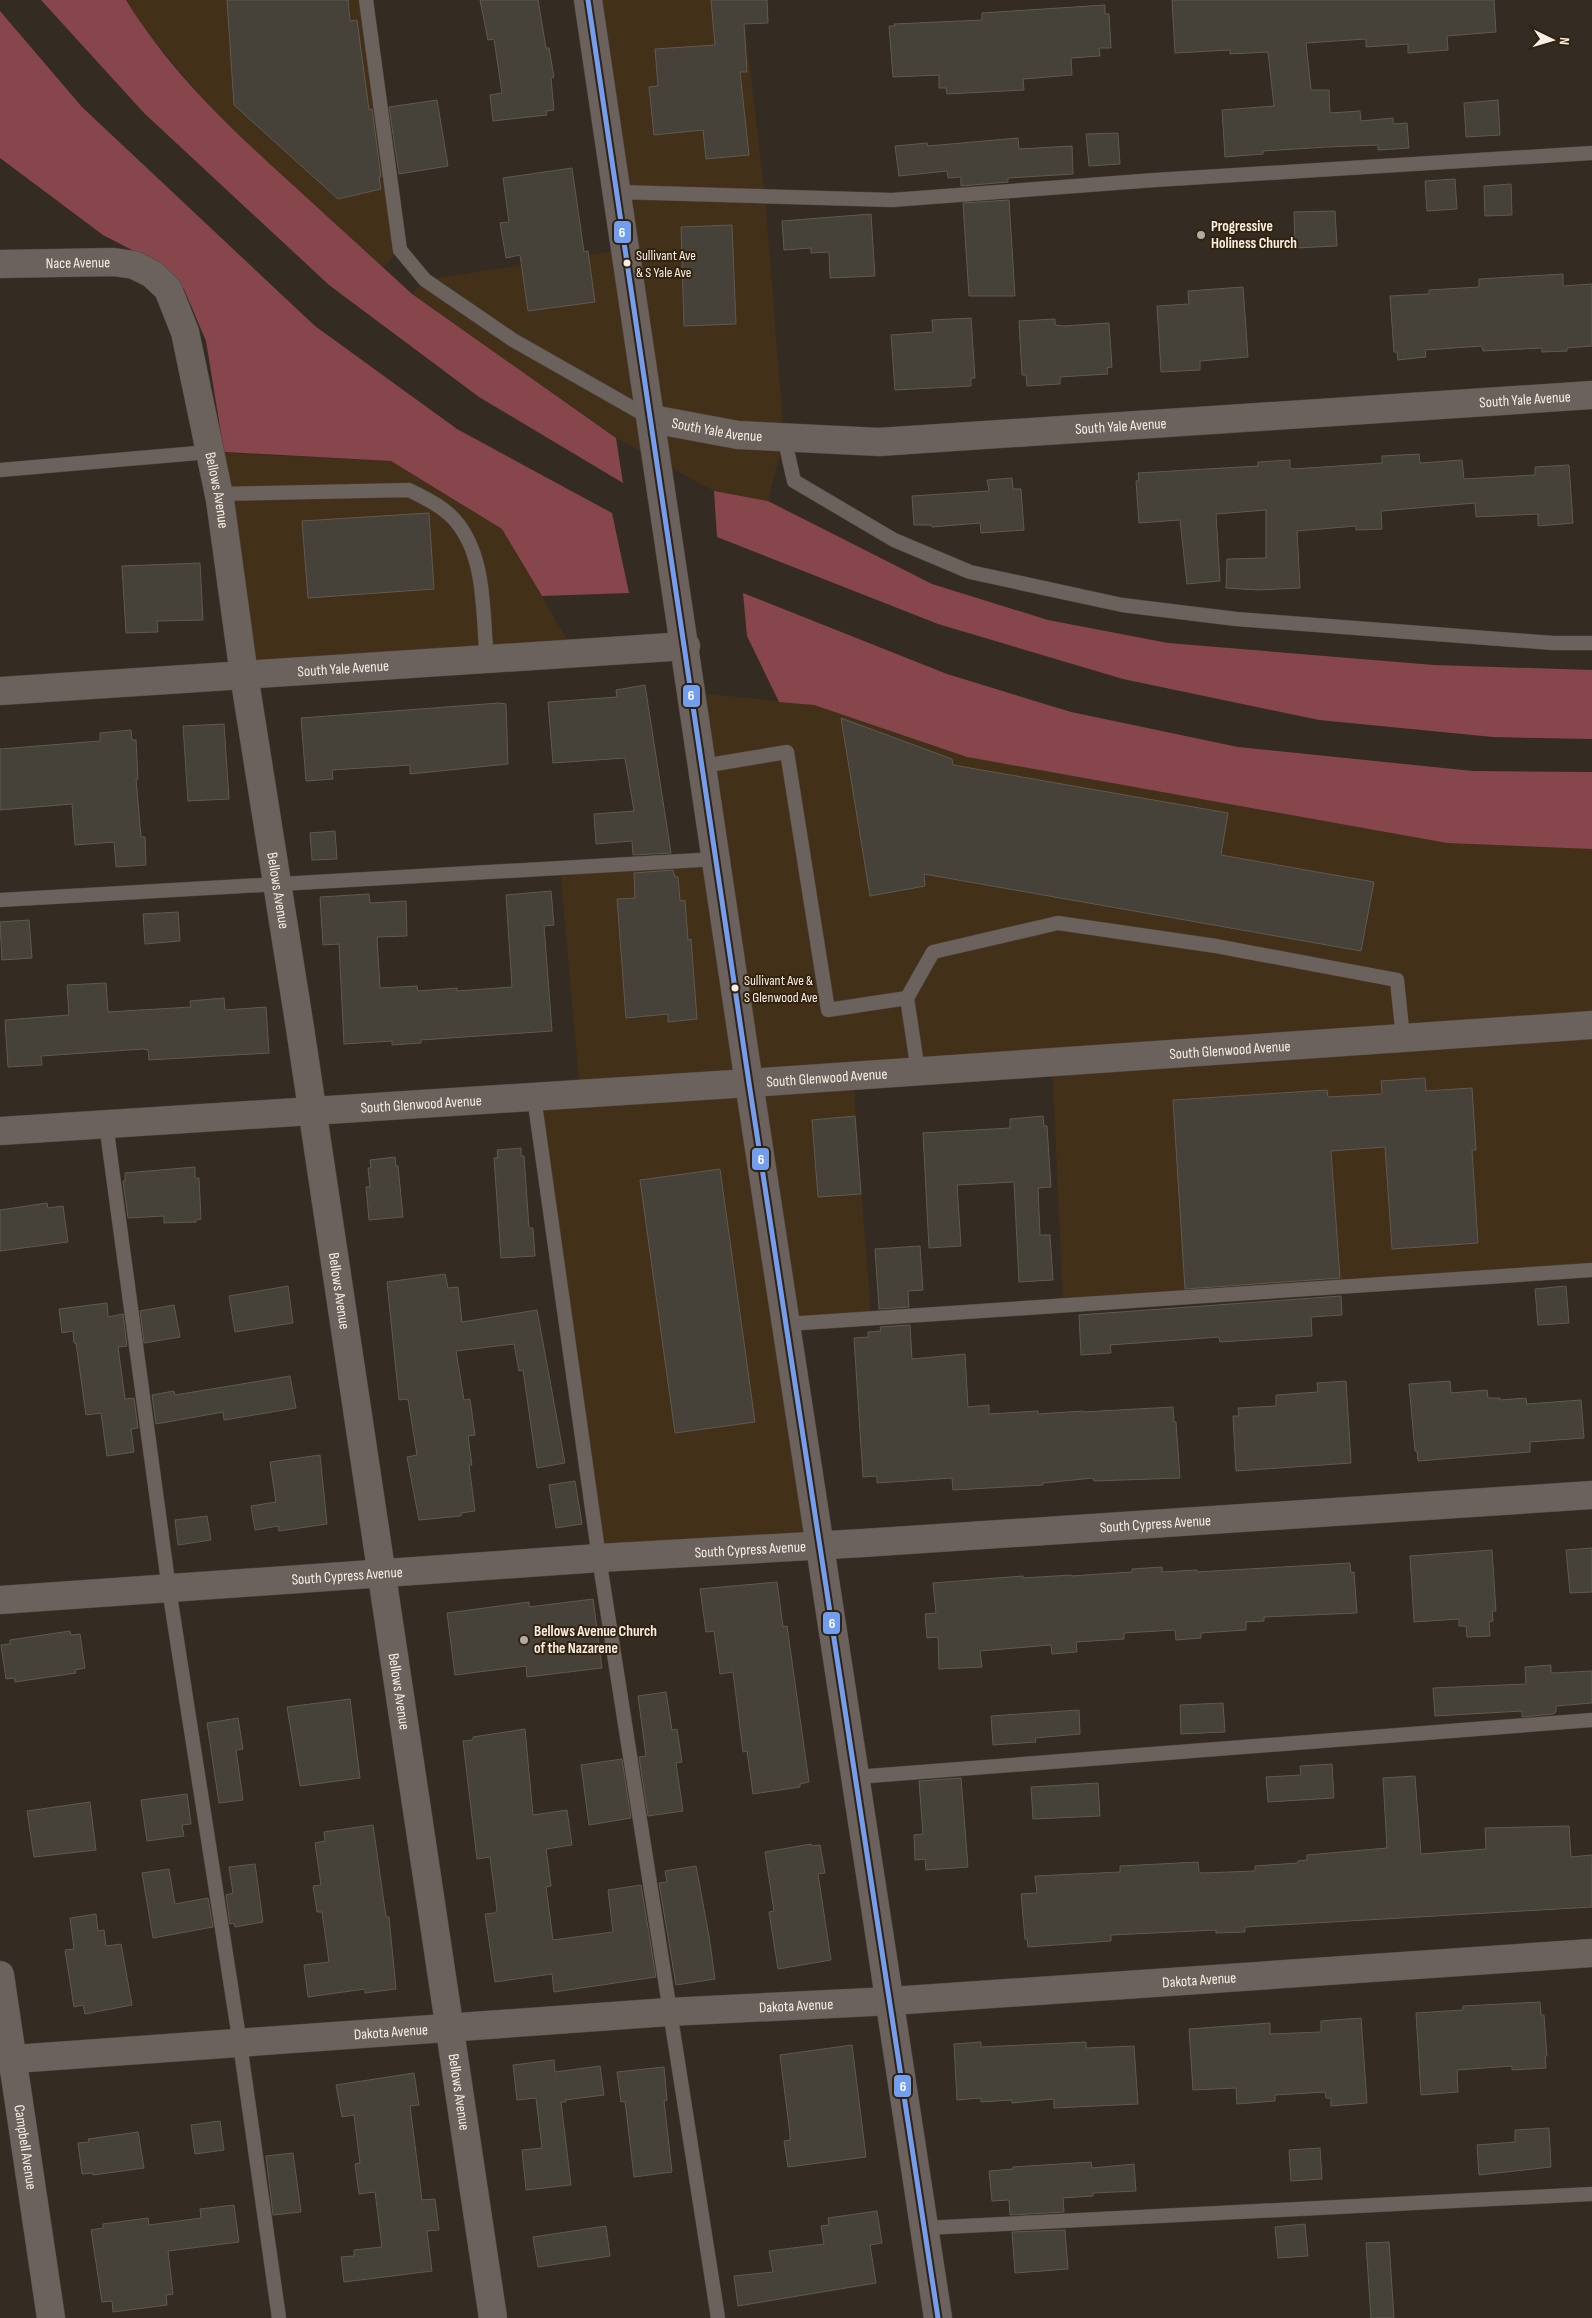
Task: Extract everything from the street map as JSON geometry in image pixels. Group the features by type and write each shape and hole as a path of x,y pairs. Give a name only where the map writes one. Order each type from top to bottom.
{"street":[{"path":"588,0 686,646 749,1083 938,2318"},
{"name":"Nace Avenue","path":"0,264 114,262 134,265 152,274"},
{"name":"Bellows Avenue","path":"152,274 168,289 185,332 219,494 244,675 493,2318"},
{"name":"South Yale Avenue","path":"652,419 738,435 879,442 1592,395"},
{"name":"South Yale Avenue","path":"0,691 686,646"},
{"name":"South Glenwood Avenue","path":"0,1131 749,1083 1592,1025"},
{"name":"South Cypress Avenue","path":"0,1600 599,1558 821,1546 1592,1494"},
{"name":"Dakota Avenue","path":"6,2059 240,2044 668,2012 891,2001 1592,1953"},
{"name":"Campbell Avenue","path":"0,1975 6,2059 51,2318"}],"lane":[{"path":"366,0 400,250 425,280 513,340 652,419"},
{"path":"618,192 892,200 1155,180 1592,153"},
{"path":"784,437 794,481 894,540 970,572 1122,605 1236,619 1553,643 1592,643"},
{"path":"0,470 209,452"},
{"path":"219,494 409,490 435,504 454,519 468,540 478,564 487,659"},
{"path":"703,766 787,752 828,1010 907,998"},
{"path":"0,900 717,859"},
{"path":"918,1071 907,998 933,952 1058,923 1216,946 1397,980 1403,1038"},
{"path":"534,1097 599,1558 668,2012 718,2318"},
{"path":"106,1124 168,1589 240,2044 279,2318"},
{"path":"787,1324 1592,1270"},
{"path":"856,1777 1592,1720"},
{"path":"925,2228 1592,2194"}],"shaded area":[{"path":"41,0 126,0 162,52 225,122 412,294 616,438 623,483 479,397 329,285 144,113"},
{"path":"126,0 366,0 400,250 383,268 222,121 143,28"},
{"path":"588,0 742,0 765,196 784,437 768,501 714,491 616,438 412,294 425,280 626,249"},
{"path":"0,11 82,107 315,326 457,429 612,513 629,593 542,596 502,529 391,461 224,452 206,341 184,289 155,262 103,235 0,158"},
{"path":"209,452 391,461 502,529 575,653 244,675"},
{"path":"714,491 768,501 932,584 1048,620 1168,643 1434,665 1592,670 1592,739 1493,737 1319,720 1123,679 938,624 717,537"},
{"path":"743,593 947,674 1071,712 1238,747 1473,771 1592,772 1592,849 1447,843 967,757 814,705 779,702 747,636"},
{"path":"692,692 814,705 967,757 1447,843 1592,849 1592,1270 1063,1305 1052,1062 853,1075 871,1318 787,1324 821,1546 599,1558 534,1097 580,1093 560,868 717,859"}],"building":[{"path":"227,0 348,0 350,21 357,20 369,110 372,109 381,189 338,199 234,105"},
{"path":"480,0 538,0 546,48 549,48 554,77 551,78 554,110 546,111 547,115 493,121 490,95 502,93 494,39 488,40"},
{"path":"711,0 767,0 768,23 744,24 747,72 740,72 749,155 706,159 703,130 654,135 649,87 658,86 655,49 715,45"},
{"path":"1172,0 1494,0 1496,32 1447,36 1448,50 1408,53 1408,44 1366,47 1366,39 1306,43 1311,90 1329,90 1330,113 1360,111 1361,121 1393,118 1393,124 1407,123 1409,148 1378,150 1378,145 1327,147 1263,151 1263,154 1225,157 1222,110 1274,106 1268,52 1230,54 1230,50 1175,53"},
{"path":"1105,5 1105,14 1109,14 1111,48 1099,48 1100,56 1071,58 1072,75 1023,79 1024,90 947,94 946,88 939,88 939,75 893,77 889,26 895,26 894,24 982,20 982,13"},
{"path":"437,100 448,166 399,174 389,107"},
{"path":"1498,100 1500,135 1466,137 1464,103"},
{"path":"1118,133 1120,164 1089,166 1086,134"},
{"path":"1018,138 1019,149 1072,146 1073,174 1008,178 1008,182 961,186 961,177 948,178 947,171 899,176 895,146 927,143 928,146"},
{"path":"572,168 584,252 588,251 595,302 528,311 520,255 506,258 500,223 509,222 503,178"},
{"path":"1455,179 1457,209 1427,211 1425,181"},
{"path":"1511,184 1512,215 1485,216 1484,186"},
{"path":"1009,200 1015,296 969,296 963,203"},
{"path":"1335,211 1337,246 1295,248 1294,212"},
{"path":"871,214 875,276 830,278 829,252 811,253 811,248 784,250 782,221"},
{"path":"732,225 736,324 684,326 681,227"},
{"path":"1563,274 1563,286 1592,284 1592,346 1567,348 1567,351 1542,352 1542,348 1483,351 1482,346 1425,350 1426,357 1398,360 1397,352 1394,352 1390,296 1429,294 1429,290 1479,287 1479,279"},
{"path":"1243,287 1248,357 1200,361 1200,370 1161,372 1157,306 1189,304 1188,291"},
{"path":"971,318 975,378 971,378 971,386 895,390 891,335 933,332 932,320"},
{"path":"1055,319 1055,325 1063,326 1109,323 1112,367 1107,368 1108,374 1060,377 1060,384 1027,386 1026,375 1022,375 1019,321"},
{"path":"1419,454 1420,463 1462,460 1464,479 1535,475 1535,467 1569,465 1573,523 1538,526 1538,514 1476,517 1475,503 1381,511 1382,529 1356,530 1356,526 1297,531 1300,588 1258,590 1226,588 1227,559 1266,558 1266,510 1216,514 1220,581 1187,584 1180,520 1139,523 1136,481 1139,481 1138,473 1258,466 1258,462 1290,460 1290,468 1293,469 1382,463 1382,456"},
{"path":"1012,478 1013,489 1021,489 1024,530 981,533 980,523 932,527 931,525 914,525 912,496 989,491 987,480"},
{"path":"429,513 434,589 308,598 302,521"},
{"path":"200,563 203,620 157,621 158,632 126,633 122,566"},
{"path":"645,685 671,853 633,855 632,841 596,844 594,814 634,811 625,758 553,763 548,702 617,697 616,690"},
{"path":"506,704 508,764 410,774 410,765 332,770 333,779 306,781 301,718"},
{"path":"841,718 952,759 953,765 1228,813 1221,855 1374,882 1361,951 924,874 925,886 870,896"},
{"path":"224,724 229,799 188,801 183,726"},
{"path":"131,730 132,740 136,740 138,779 136,779 141,837 145,837 146,865 116,867 114,842 75,845 72,804 0,810 0,749 100,741 100,733"},
{"path":"335,831 337,859 312,860 310,833"},
{"path":"673,870 675,877 678,877 680,901 685,900 688,940 691,939 697,1019 668,1022 668,1014 626,1018 617,899 635,898 634,873"},
{"path":"551,891 554,925 544,926 552,1031 421,1040 421,1043 392,1045 392,1041 344,1044 339,944 323,945 320,897 369,894 370,903 406,901 407,936 377,937 380,988 417,986 418,991 457,988 457,991 512,987 506,895"},
{"path":"178,912 180,941 145,944 143,914"},
{"path":"29,920 32,958 2,960 0,922"},
{"path":"106,983 108,1012 191,1007 190,1001 224,998 225,1010 266,1007 269,1053 149,1060 148,1050 143,1049 41,1056 42,1065 8,1067 5,1020 69,1015 67,985"},
{"path":"1425,1078 1426,1091 1472,1088 1476,1150 1472,1150 1478,1243 1392,1249 1385,1147 1331,1151 1340,1278 1185,1289 1173,1100 1327,1090 1328,1097 1382,1094 1381,1081"},
{"path":"855,1116 861,1194 818,1197 812,1120"},
{"path":"1043,1116 1044,1126 1047,1126 1051,1187 1038,1188 1040,1235 1050,1235 1053,1280 1019,1282 1014,1182 957,1185 961,1246 929,1248 923,1133 1010,1128 1010,1119"},
{"path":"521,1148 521,1156 524,1156 529,1228 533,1228 535,1256 501,1258 494,1158 498,1158 497,1150"},
{"path":"395,1157 396,1166 398,1166 403,1217 369,1220 366,1187 370,1187 368,1168 371,1168 370,1160"},
{"path":"195,1167 195,1178 199,1178 201,1219 196,1220 196,1222 164,1223 164,1216 128,1218 123,1181 125,1181 125,1173"},
{"path":"720,1169 755,1422 675,1433 640,1180"},
{"path":"47,1203 48,1208 63,1206 68,1242 0,1251 0,1210"},
{"path":"920,1246 923,1290 908,1291 909,1307 879,1309 875,1249"},
{"path":"445,1274 448,1288 458,1287 462,1322 537,1310 565,1463 537,1468 523,1370 519,1371 514,1344 456,1351 464,1400 470,1399 475,1435 468,1436 472,1465 469,1465 475,1511 461,1513 461,1516 419,1520 407,1457 417,1455 408,1399 399,1400 387,1282"},
{"path":"288,1286 293,1323 235,1332 229,1296"},
{"path":"1566,1286 1569,1323 1538,1325 1535,1289"},
{"path":"1341,1296 1342,1315 1311,1317 1312,1336 1220,1342 1219,1337 1110,1345 1111,1353 1081,1355 1079,1315"},
{"path":"107,1303 108,1317 123,1314 127,1346 118,1347 125,1399 134,1398 138,1428 131,1429 134,1452 107,1456 101,1413 86,1415 73,1331 62,1333 59,1309"},
{"path":"174,1305 180,1337 144,1343 140,1311"},
{"path":"910,1325 912,1359 965,1354 968,1407 989,1405 989,1414 1038,1411 1038,1414 1173,1407 1174,1422 1176,1422 1180,1478 1094,1481 1093,1478 1043,1483 1043,1485 953,1490 952,1478 877,1483 877,1476 863,1477 854,1338 868,1337 868,1332 881,1331 880,1327"},
{"path":"290,1376 296,1408 224,1420 223,1412 156,1424 152,1395 174,1391 175,1395"},
{"path":"1346,1381 1351,1463 1236,1471 1233,1416 1239,1416 1238,1408 1276,1406 1276,1395 1318,1392 1317,1383"},
{"path":"1450,1381 1451,1393 1487,1390 1488,1398 1500,1398 1500,1400 1526,1398 1527,1404 1581,1400 1584,1438 1530,1442 1530,1452 1418,1461 1417,1451 1415,1451 1409,1384"},
{"path":"320,1455 327,1524 279,1531 278,1526 255,1530 251,1506 276,1502 270,1462"},
{"path":"575,1481 582,1524 556,1528 549,1485"},
{"path":"207,1516 211,1540 178,1545 175,1520"},
{"path":"1592,1548 1592,1592 1570,1593 1566,1550"},
{"path":"1492,1550 1496,1611 1492,1611 1493,1621 1489,1622 1490,1636 1467,1637 1466,1626 1459,1626 1459,1619 1414,1622 1410,1556"},
{"path":"1350,1563 1351,1573 1354,1572 1357,1613 1264,1617 1264,1621 1246,1622 1246,1630 1201,1633 1201,1638 1176,1640 1175,1630 1124,1633 1124,1639 1076,1642 1077,1652 1052,1654 1051,1645 980,1651 982,1667 939,1669 938,1637 927,1638 925,1614 936,1613 933,1583 1023,1576 1023,1578 1132,1572 1132,1569 1162,1567 1162,1572 1197,1570 1197,1572"},
{"path":"777,1582 783,1627 787,1626 809,1782 800,1784 800,1787 753,1794 747,1751 743,1752 733,1672 720,1674 714,1631 706,1632 700,1589"},
{"name":"Bellows Avenue Church of the Nazarene","path":"593,1599 602,1668 527,1677 526,1666 455,1675 447,1613 529,1602 529,1607"},
{"path":"70,1631 71,1635 80,1634 85,1668 75,1670 76,1673 15,1682 15,1678 6,1679 1,1645 10,1644 10,1640"},
{"path":"1551,1665 1551,1672 1553,1673 1592,1671 1592,1703 1556,1706 1556,1712 1553,1714 1522,1717 1522,1711 1435,1716 1433,1688 1526,1684 1525,1667"},
{"path":"666,1692 672,1730 677,1729 682,1762 676,1763 683,1811 648,1816 639,1757 646,1756 638,1696"},
{"path":"350,1699 360,1778 300,1786 287,1707"},
{"path":"1223,1703 1225,1732 1181,1734 1180,1705"},
{"path":"1079,1710 1080,1734 1035,1738 1036,1742 993,1745 991,1716"},
{"path":"238,1718 243,1749 236,1750 243,1800 219,1803 207,1723"},
{"path":"525,1729 533,1815 567,1810 572,1845 546,1849 551,1886 546,1887 553,1940 613,1932 608,1890 641,1885 656,1977 554,1992 552,1974 495,1982 485,1914 495,1913 497,1910 490,1857 477,1859 463,1741 473,1740 473,1737"},
{"path":"622,1759 631,1818 589,1825 581,1765"},
{"path":"1332,1764 1334,1798 1268,1802 1266,1777 1301,1775 1300,1766"},
{"path":"1415,1776 1421,1854 1486,1849 1485,1828 1569,1826 1571,1857 1592,1855 1592,1907 1245,1927 1245,1932 1216,1933 1216,1930 1111,1935 1111,1941 1028,1947 1027,1939 1025,1939 1021,1894 1037,1893 1035,1876 1120,1872 1120,1866 1198,1862 1199,1872 1203,1873 1255,1871 1255,1866 1298,1863 1298,1861 1307,1860 1307,1855 1387,1848 1383,1778"},
{"path":"961,1778 968,1867 926,1870 925,1859 915,1860 914,1835 923,1834 919,1781"},
{"path":"1098,1783 1100,1816 1033,1819 1031,1787"},
{"path":"187,1794 191,1824 182,1825 184,1836 147,1841 141,1800"},
{"path":"90,1802 96,1850 34,1857 27,1811"},
{"path":"373,1825 386,1917 389,1917 396,1989 365,1993 365,1989 308,1997 304,1965 329,1962 322,1912 317,1912 313,1886 321,1885 315,1843 325,1841 324,1832"},
{"path":"811,1844 811,1846 820,1845 825,1873 818,1874 831,1960 778,1969 769,1912 774,1911 765,1852"},
{"path":"255,1864 263,1922 235,1927 234,1923 230,1924 226,1895 233,1893 229,1867"},
{"path":"696,1866 715,1979 676,1985 659,1883 667,1882 665,1871"},
{"path":"169,1869 175,1904 208,1898 213,1927 153,1938 142,1873"},
{"path":"96,1914 98,1931 104,1930 106,1946 121,1944 132,2005 85,2014 83,2005 74,2007 65,1950 74,1949 70,1918"},
{"path":"1540,2002 1541,2015 1544,2015 1546,2068 1512,2070 1512,2066 1457,2070 1458,2092 1421,2095 1416,2013 1463,2010 1463,2006"},
{"path":"1361,2018 1367,2103 1331,2106 1331,2098 1326,2098 1325,2092 1275,2095 1275,2101 1237,2104 1236,2088 1193,2090 1189,2029 1270,2023 1270,2034 1321,2032 1321,2021"},
{"path":"981,2042 981,2047 1086,2042 1086,2048 1134,2046 1138,2104 1054,2108 1054,2099 1012,2103 1012,2100 981,2102 981,2098 957,2100 954,2044"},
{"path":"852,2045 866,2157 788,2167 784,2141 790,2140 790,2134 780,2055"},
{"path":"554,2060 555,2072 600,2066 604,2095 561,2102 571,2185 526,2190 522,2150 542,2148 536,2098 517,2100 513,2065"},
{"path":"664,2067 667,2100 664,2101 672,2172 634,2177 625,2101 621,2102 617,2072"},
{"path":"414,2073 419,2105 410,2106 422,2200 435,2199 439,2230 427,2231 432,2271 344,2282 341,2257 354,2256 354,2250 382,2247 375,2192 359,2194 355,2164 360,2163 354,2115 342,2117 336,2085"},
{"path":"220,2121 224,2150 195,2154 191,2125"},
{"path":"1549,2128 1551,2167 1479,2175 1477,2145 1515,2142 1515,2130"},
{"path":"138,2132 144,2168 93,2175 93,2173 82,2174 78,2143 89,2142 88,2139"},
{"path":"1320,2148 1322,2179 1291,2181 1289,2150"},
{"path":"293,2153 301,2212 273,2215 266,2156"},
{"path":"1091,2162 1092,2168 1134,2164 1136,2191 1093,2193 1093,2196 1063,2198 1064,2212 1010,2215 1009,2200 992,2201 989,2171 1013,2169 1013,2167"},
{"path":"234,2205 239,2242 168,2251 173,2294 166,2295 167,2305 113,2312 112,2301 102,2302 91,2230 103,2228 103,2224 148,2218 149,2225 201,2218 200,2209"},
{"path":"877,2211 882,2243 870,2245 876,2283 738,2306 734,2276 773,2272 769,2251 824,2244 821,2226 829,2225 828,2218"},
{"path":"1305,2224 1308,2256 1278,2258 1275,2227"},
{"path":"606,2226 610,2256 538,2267 533,2237"},
{"path":"1065,2230 1068,2269 1015,2273 1012,2232"},
{"path":"1389,2242 1394,2318 1371,2318 1366,2243"}],"transit line":[{"name":"6","path":"588,0 749,1083 938,2318"}],"place":[{"name":"Progressive Holiness Church","path":"1201,235"},
{"name":"Sullivant Ave & S Yale Ave","path":"627,263"},
{"name":"Sullivant Ave & S Glenwood Ave","path":"735,988"},
{"name":"Bellows Avenue Church of the Nazarene","path":"524,1640"}]}
